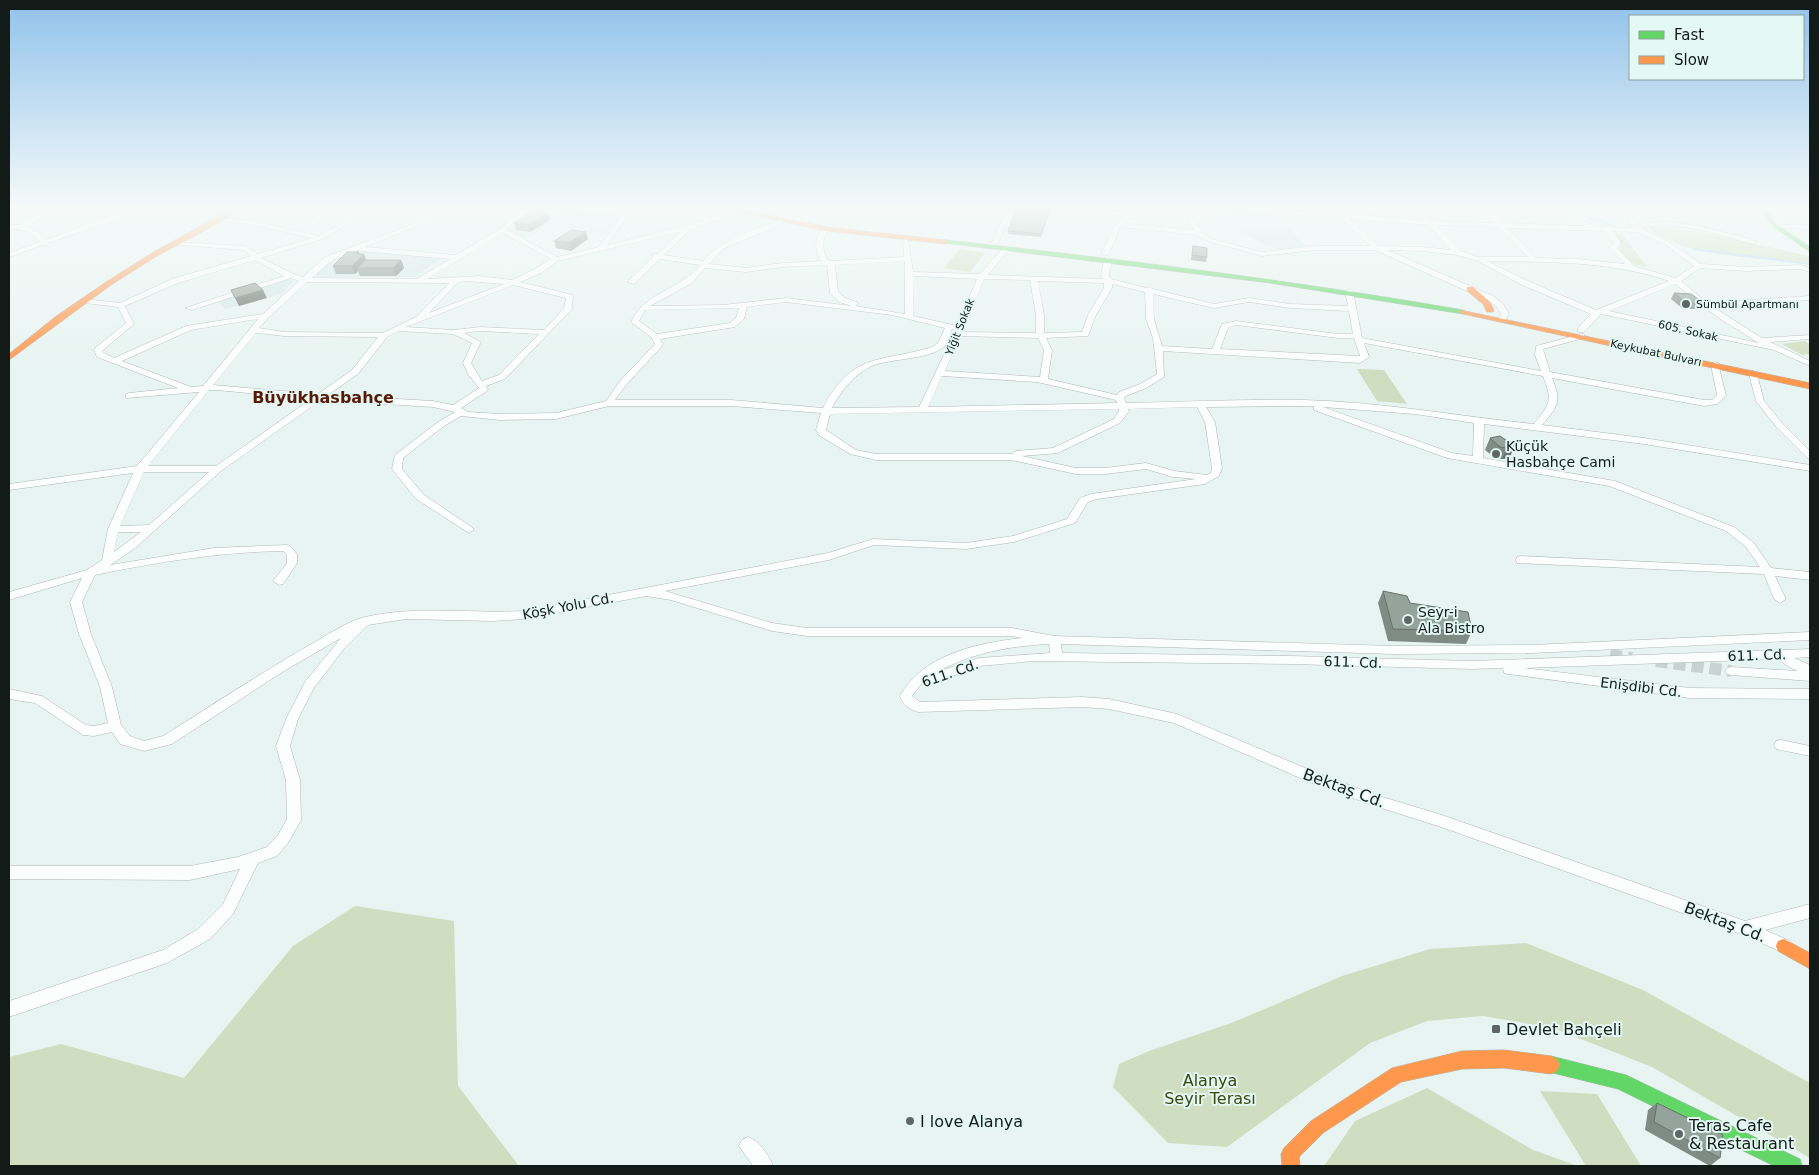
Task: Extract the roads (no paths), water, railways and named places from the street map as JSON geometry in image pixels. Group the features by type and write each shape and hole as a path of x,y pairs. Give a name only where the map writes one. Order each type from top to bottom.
{"main road":[{"path":"9,345 30,328 127,263"},
{"path":"9,358 42,330 140,263"},
{"path":"1149,263 1489,313"},
{"path":"1158,263 1344,284 1489,313"},
{"path":"1470,290 1486,303 1489,313"},
{"name":"Keykubat Bulvarı","path":"1489,313 1810,386"},
{"name":"Keykubat Bulvarı","path":"1581,333 1810,379"},
{"path":"1784,946 1810,949"},
{"path":"1784,946 1810,962"},
{"path":"1291,1166 1290,1154 1318,1127 1398,1074 1462,1060 1504,1059 1547,1064 1620,1081 1793,1166"}],"street":[{"path":"85,301 121,305 175,281 238,263"},
{"path":"265,263 291,276 304,280 455,281 465,277 510,284 570,297 568,309 502,376 481,385"},
{"path":"107,560 113,529 140,469 265,316 324,263"},
{"path":"418,281 447,263"},
{"path":"9,694 38,699 83,730 94,731 115,726 106,687 85,634 76,602 91,572 130,547 218,469 356,372 384,335 397,328 510,284 538,271 549,263"},
{"path":"631,282 649,263"},
{"path":"693,263 746,270 783,265 849,263"},
{"path":"909,263 909,316"},
{"name":"Yiğit Sokak","path":"922,410 982,276 990,263"},
{"path":"786,300 909,316 959,331 1076,336 1087,332 1092,315 1108,288 1108,281 1105,276 1106,263"},
{"path":"1409,263 1490,298 1500,306 1504,316"},
{"name":"605. Sokak","path":"1485,263 1525,283 1598,312 1762,348 1778,349"},
{"path":"1610,263 1632,266 1676,281 1707,305 1762,340 1810,364"},
{"path":"1628,263 1632,266"},
{"path":"1695,263 1699,266 1746,269 1800,267 1810,270"},
{"path":"831,264 834,294"},
{"path":"609,403 612,396 658,344 655,337 635,322 643,308 651,301 690,281 705,265"},
{"path":"1536,426 1554,404 1554,396 1538,357 1539,348 1581,333 1598,312 1676,281 1699,266"},
{"path":"910,274 1108,281 1149,289 1214,306 1249,300 1290,306 1352,310"},
{"path":"190,308 291,276"},
{"path":"1034,278 1040,315 1039,330 1048,350 1044,380"},
{"path":"418,320 455,281"},
{"path":"1011,457 1019,454 1055,451 1082,440 1117,421 1124,411 1122,394 1143,386 1161,375 1158,348 1150,319 1149,289"},
{"path":"1158,348 1360,360 1365,357 1358,338 1349,291"},
{"path":"643,308 743,305 834,294 842,300 872,311"},
{"path":"1707,305 1810,298"},
{"path":"121,305 130,324 98,350 100,355 190,389"},
{"path":"655,337 732,325 740,319 743,305"},
{"path":"116,360 189,328 265,316"},
{"path":"1215,351 1225,326 1236,323 1358,338 1704,403 1714,402 1722,396 1714,365"},
{"path":"949,327 942,344 935,349 875,361 858,369 845,380 824,411 821,430 823,434 853,452 865,455 889,457 1011,457 1076,471 1105,471 1146,466 1173,474 1212,478"},
{"path":"397,328 454,332 487,329 544,332"},
{"path":"253,330 294,335 384,335"},
{"path":"454,332 477,342 467,362 484,389 398,458 396,469 420,497 469,530"},
{"path":"1762,340 1810,337"},
{"path":"940,373 1044,380 1122,402"},
{"path":"1753,374 1760,401 1780,426 1810,456"},
{"path":"129,396 206,388 318,398 397,401 458,410 466,415 500,417 556,416 609,403 731,403 824,411 922,410 1122,402 1200,404 1304,403 1415,412 1479,421 1536,426 1644,441 1810,468"},
{"path":"1304,403 1441,453 1611,483 1707,518 1730,529 1750,545 1768,571 1780,599"},
{"path":"646,592 829,556 873,542 947,546 1014,539 1071,521 1084,500 1095,496 1196,483 1212,478 1217,468 1215,446 1210,422 1200,404"},
{"path":"1478,460 1479,421"},
{"path":"9,487 140,469 218,469"},
{"path":"113,529 150,528"},
{"path":"9,596 91,572 183,556 263,547 286,548 292,554 292,563 279,581"},
{"path":"1521,560 1768,571 1810,576"},
{"name":"Köşk Yolu Cd.","path":"115,726 125,740 133,745 149,745 167,740 280,668 344,631 366,621 406,614 493,617 524,615 646,592 672,596 772,627 807,632 1012,632 1054,640"},
{"path":"9,872 190,873 272,852 283,839 294,820 293,780 283,746 292,719 309,685 339,647 366,621"},
{"path":"996,632 1022,641 1034,657"},
{"name":"611. Cd.","path":"911,687 942,662 970,653 1022,641 1054,640 1394,650 1532,648 1810,636"},
{"path":"1054,640 1057,656"},
{"path":"1532,648 1610,655"},
{"name":"611. Cd.","path":"911,687 944,673 979,662 1057,656 1472,665 1810,653"},
{"path":"1779,654 1795,665 1810,670"},
{"name":"Enişdibi Cd.","path":"1472,665 1690,693 1810,694"},
{"path":"1731,671 1810,676"},
{"name":"Bektaş Cd.","path":"911,687 906,696 908,701 918,707 1082,702 1118,706 1177,719 1312,777 1365,797 1442,821 1745,928 1784,946"},
{"path":"1781,745 1810,751"},
{"path":"9,1009 167,956 204,934 228,909 253,858"},
{"path":"1745,928 1810,911"},
{"path":"748,1146 764,1166"}],"waterway":[{"path":"1801,263 1810,264"}],"tunnel":[{"path":"1610,655 1632,658"},
{"path":"1656,661 1731,671"}],"place":[{"name":"Sümbül Apartmanı","path":"1686,304"},
{"name":"Küçük Hasbahçe Cami","path":"1496,454"},
{"name":"Seyr-i Ala Bistro","path":"1408,620"},
{"name":"Devlet Bahçeli","path":"1496,1029"},
{"name":"I love Alanya","path":"910,1121"},
{"name":"Teras Cafe & Restaurant","path":"1679,1134"}],"district":[{"name":"Büyükhasbahçe","path":"323,397"}],"park label":[{"name":"Alanya Seyir Terası","path":"1210,1089"}]}
